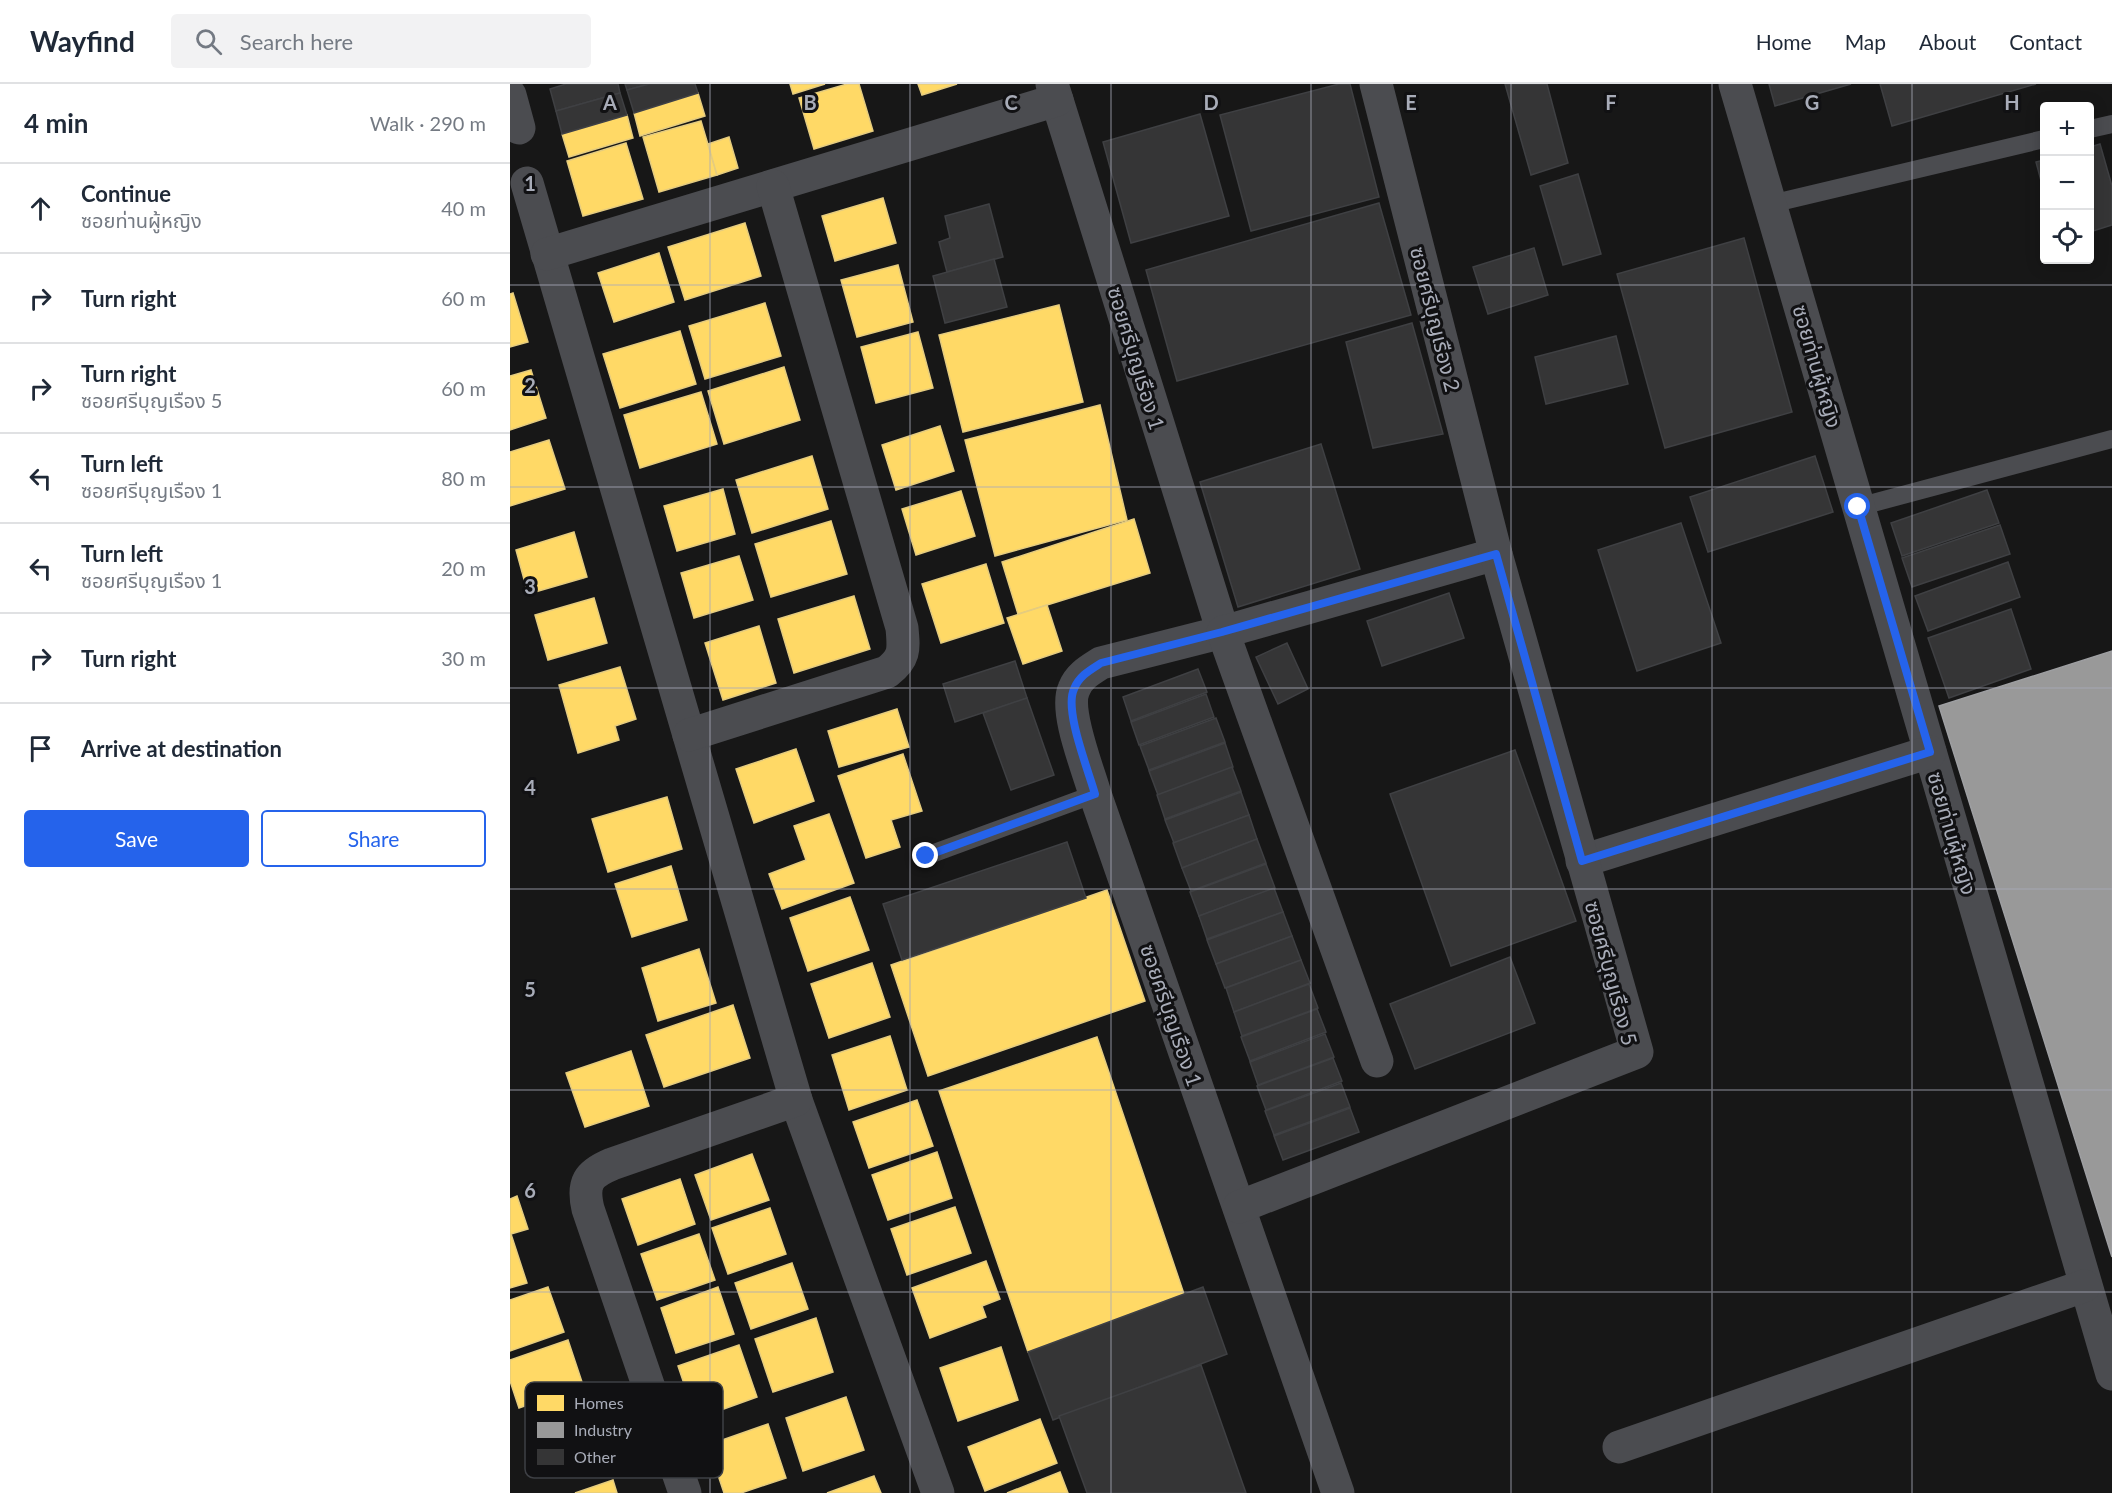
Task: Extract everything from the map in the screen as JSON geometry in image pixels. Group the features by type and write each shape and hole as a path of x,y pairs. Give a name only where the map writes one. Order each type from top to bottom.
{"street":[{"name":"ซอยศรีบุญเรือง 2","path":"1376,84 1496,554"},
{"name":"ซอยท่านผู้หญิง","path":"1735,84 2084,1286 2112,1374"},
{"name":"ซอยศรีบุญเรือง 1","path":"1054,92 1222,632"},
{"path":"547,254 773,186 1054,92"},
{"path":"510,95 519,128"},
{"path":"527,183 796,1100 938,1493"},
{"path":"689,735 887,672 900,662 904,646 902,627 773,186"},
{"name":"ซอยศรีบุญเรือง 1","path":"1338,1493 1095,794 1070,705 1074,688 1086,672 1101,663 1222,632 1496,554"},
{"name":"ซอยศรีบุญเรือง 5","path":"1239,1207 1636,1052 1496,554"},
{"path":"1222,632 1377,1061"},
{"path":"1582,861 1930,752"},
{"path":"647,1382 588,1209 586,1184 595,1172 612,1164 796,1100"},
{"path":"1619,1447 2084,1286"},
{"path":"680,1478 685,1493"}],"lane":[{"path":"2094,128 2112,124"},
{"path":"1771,204 2040,140"},
{"path":"1858,507 2112,439"},
{"path":"926,856 1095,794"}],"building: Homes":[{"path":"790,84 825,84 793,94"},
{"path":"847,84 859,84 873,131 814,149 799,98"},
{"path":"918,84 957,84 922,95"},
{"path":"698,93 705,116 640,136 634,113"},
{"path":"627,115 633,138 569,157 562,134"},
{"path":"701,121 717,175 659,192 643,137"},
{"path":"729,137 738,168 717,175 708,144"},
{"path":"626,143 643,199 583,216 567,161"},
{"path":"883,198 896,243 835,261 822,216"},
{"path":"745,223 761,276 685,300 668,247"},
{"path":"659,253 674,302 614,322 598,273"},
{"path":"898,265 913,322 857,337 841,280"},
{"path":"513,293 528,342 510,347 510,294"},
{"path":"765,303 781,356 705,379 689,326"},
{"path":"1059,305 1083,402 963,432 939,335"},
{"path":"680,331 696,384 620,408 603,354"},
{"path":"918,332 933,388 876,403 861,347"},
{"path":"784,367 800,420 724,444 708,391"},
{"path":"531,370 546,418 510,430 510,376"},
{"path":"701,392 717,444 640,468 624,415"},
{"path":"1100,405 1127,520 995,556 965,440"},
{"path":"940,426 954,471 896,490 882,445"},
{"path":"549,440 565,489 510,506 510,452"},
{"path":"812,456 828,509 752,533 736,480"},
{"path":"723,489 735,534 677,551 664,506"},
{"path":"961,491 975,536 916,555 902,509"},
{"path":"1134,519 1150,573 1018,614 1002,562"},
{"path":"831,521 847,574 771,597 755,544"},
{"path":"574,532 587,577 528,594 516,550"},
{"path":"739,556 753,600 694,618 681,573"},
{"path":"986,564 1004,623 941,643 922,584"},
{"path":"854,596 870,649 794,673 778,619"},
{"path":"594,598 607,643 548,660 535,615"},
{"path":"1047,605 1062,651 1023,664 1007,618"},
{"path":"759,626 776,683 723,700 705,643"},
{"path":"620,667 636,719 615,726 619,740 578,753 559,685"},
{"path":"897,709 909,747 839,767 828,731"},
{"path":"796,749 814,801 754,823 736,769"},
{"path":"903,754 922,811 891,820 900,847 866,858 838,776"},
{"path":"667,797 682,849 608,872 592,819"},
{"path":"829,814 854,883 782,909 769,874 806,860 794,826"},
{"path":"671,866 687,920 632,937 615,884"},
{"path":"1107,890 1145,1001 928,1076 891,965"},
{"path":"850,897 869,950 808,971 790,918"},
{"path":"699,949 716,1003 658,1021 642,968"},
{"path":"872,963 890,1017 829,1038 811,984"},
{"path":"733,1005 750,1058 664,1087 646,1035"},
{"path":"890,1036 907,1090 849,1110 832,1055"},
{"path":"1097,1037 1184,1294 1028,1352 939,1091"},
{"path":"631,1051 649,1106 585,1127 566,1073"},
{"path":"917,1100 933,1146 869,1168 853,1122"},
{"path":"937,1152 952,1198 888,1220 872,1175"},
{"path":"752,1154 769,1200 711,1220 695,1175"},
{"path":"680,1179 695,1224 638,1245 622,1199"},
{"path":"517,1196 528,1229 511,1234 527,1283 510,1288 510,1199"},
{"path":"955,1207 971,1253 907,1275 891,1229"},
{"path":"770,1208 786,1254 728,1274 712,1228"},
{"path":"699,1234 715,1280 657,1300 641,1254"},
{"path":"986,1261 1000,1299 982,1306 986,1317 930,1338 912,1288"},
{"path":"792,1263 808,1309 751,1329 735,1283"},
{"path":"548,1287 564,1332 510,1351 510,1300"},
{"path":"718,1287 734,1334 676,1353 661,1308"},
{"path":"816,1318 833,1372 773,1392 755,1339"},
{"path":"568,1340 582,1382 525,1382 525,1406 519,1408 510,1381 510,1360"},
{"path":"739,1345 757,1397 723,1409 723,1382 683,1382 678,1366"},
{"path":"1001,1347 1018,1400 958,1421 940,1368"},
{"path":"846,1397 864,1450 803,1471 786,1418"},
{"path":"1040,1419 1057,1463 985,1491 968,1447"},
{"path":"768,1424 786,1478 741,1493 724,1493 719,1478 723,1478 723,1440"},
{"path":"1060,1472 1068,1493 1007,1493"},
{"path":"874,1476 881,1493 827,1493"},
{"path":"613,1480 617,1493 575,1493"}],"building: Industry":[{"path":"2112,651 2112,1257 1939,706"}],"building: Other":[{"path":"566,84 618,84 620,93 556,111 550,89"},
{"path":"625,84 649,84 627,90"},
{"path":"649,84 695,84 698,93 634,113 627,90"},
{"path":"1339,84 1350,84 1379,197 1251,231 1220,115"},
{"path":"1505,84 1547,84 1568,163 1531,175"},
{"path":"1769,84 1851,84 1775,106"},
{"path":"1880,84 2036,84 1892,126"},
{"path":"620,93 627,115 562,134 556,111"},
{"path":"1200,114 1229,216 1131,243 1103,142"},
{"path":"2100,144 2112,186 2112,225 2094,231 2094,156 2094,146"},
{"path":"2040,161 2040,177 2036,162"},
{"path":"1578,174 1601,254 1563,265 1540,186"},
{"path":"1379,203 1411,315 1177,381 1146,270"},
{"path":"989,204 1003,257 947,272 939,242 950,238 945,216"},
{"path":"1744,238 1792,412 1665,448 1617,274"},
{"path":"1534,248 1548,295 1488,314 1473,267"},
{"path":"994,259 1007,307 945,323 933,276"},
{"path":"1412,323 1443,434 1373,448 1346,342"},
{"path":"1616,336 1628,384 1546,404 1535,357"},
{"path":"1321,444 1360,569 1238,607 1200,482"},
{"path":"1815,456 1833,512 1708,552 1690,497"},
{"path":"1987,490 1999,523 1902,556 1891,523"},
{"path":"1681,523 1721,643 1637,671 1598,550"},
{"path":"2000,525 2010,554 1912,587 1902,558"},
{"path":"2008,562 2020,597 1928,631 1915,596"},
{"path":"1449,593 1464,638 1382,666 1367,621"},
{"path":"2011,609 2031,669 1949,698 1928,638"},
{"path":"1287,643 1308,689 1278,704 1256,657"},
{"path":"1015,661 1027,698 955,722 943,684"},
{"path":"1198,669 1207,692 1131,721 1123,697"},
{"path":"1206,694 1214,717 1139,745 1131,722"},
{"path":"1027,698 1054,775 1011,790 983,713"},
{"path":"1216,718 1225,742 1149,770 1140,746"},
{"path":"1225,743 1233,767 1158,795 1149,771"},
{"path":"1515,750 1576,921 1451,966 1390,794"},
{"path":"1232,767 1241,791 1165,819 1157,795"},
{"path":"1241,792 1249,815 1174,843 1165,820"},
{"path":"1249,815 1257,839 1182,868 1173,843"},
{"path":"1257,839 1266,863 1191,891 1182,868"},
{"path":"1067,842 1086,898 902,960 883,904"},
{"path":"1266,864 1275,888 1199,916 1190,892"},
{"path":"1274,888 1283,912 1207,939 1199,916"},
{"path":"1283,912 1292,936 1216,964 1207,940"},
{"path":"1292,936 1301,960 1225,988 1216,964"},
{"path":"1510,957 1535,1023 1415,1069 1390,1004"},
{"path":"1301,960 1310,983 1234,1012 1226,988"},
{"path":"1309,984 1318,1008 1242,1036 1234,1012"},
{"path":"1317,1009 1326,1032 1250,1061 1241,1037"},
{"path":"1325,1034 1334,1057 1258,1085 1250,1062"},
{"path":"1333,1058 1342,1081 1266,1110 1257,1086"},
{"path":"1341,1083 1350,1107 1274,1135 1265,1111"},
{"path":"1350,1108 1359,1132 1283,1160 1274,1136"},
{"path":"1203,1287 1227,1354 1053,1420 1028,1352"},
{"path":"1201,1365 1246,1493 1087,1493 1059,1416"}],"route":[{"path":"926,856 1095,794 1070,705 1074,688 1086,672 1101,663 1222,632 1496,554 1582,861 1930,752 1858,507"}]}
